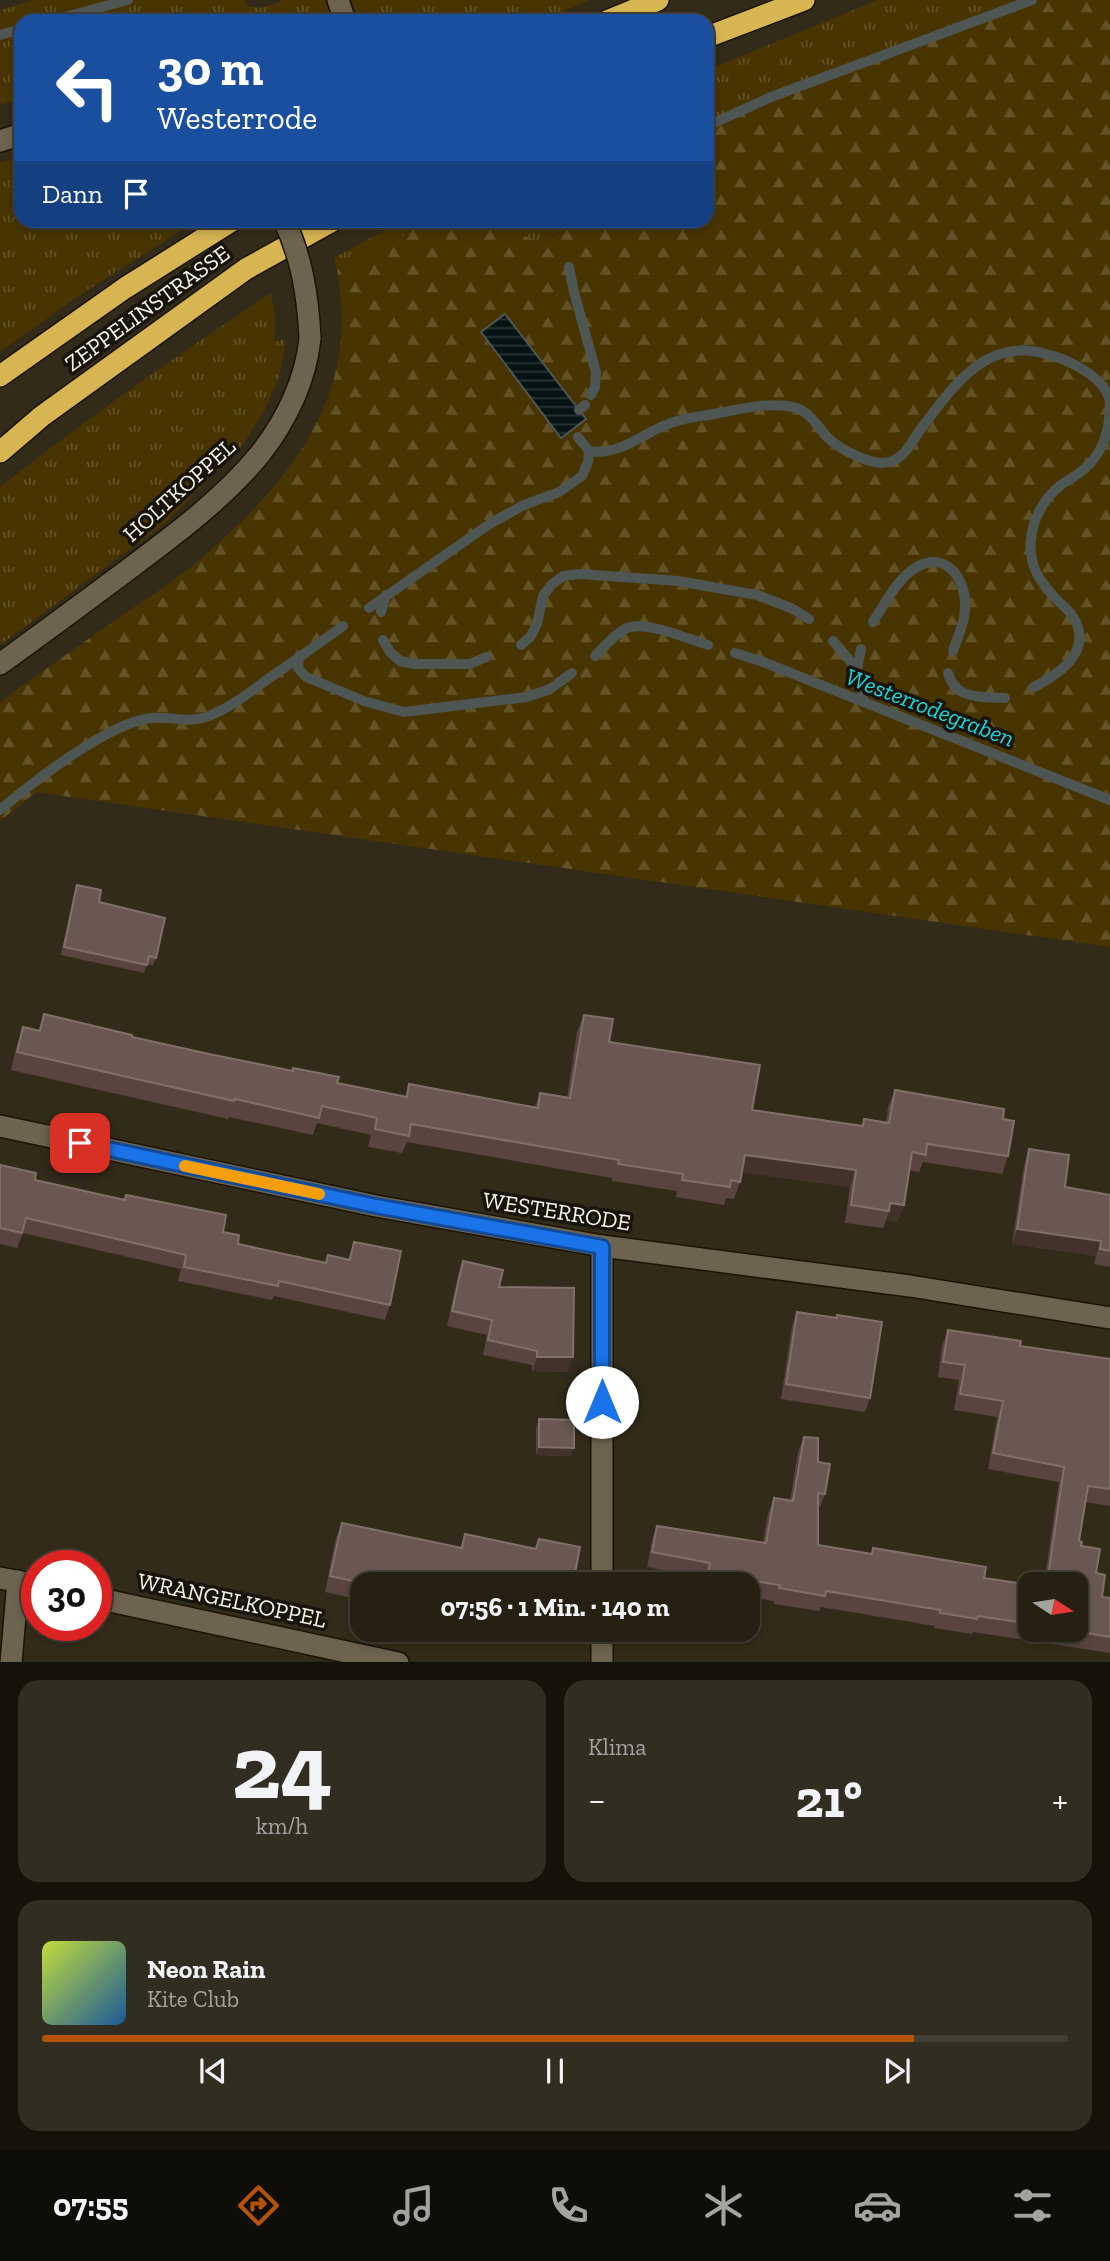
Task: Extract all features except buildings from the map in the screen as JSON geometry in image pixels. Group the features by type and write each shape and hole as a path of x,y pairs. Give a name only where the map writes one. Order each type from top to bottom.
{"highway":[{"path":"624,14 657,0"},
{"path":"714,34 804,0"},
{"name":"ZEPPELINSTRASSE","path":"0,376 125,288 220,228"},
{"name":"ZEPPELINSTRASSE","path":"0,452 42,416 246,269 320,228"}],"street":[{"name":"HOLTKOPPEL","path":"0,664 174,535 222,493 260,454 285,416 301,382 309,353 308,298 300,261 287,228"},
{"name":"WESTERRODE","path":"0,1126 376,1206 602,1247 897,1284 1110,1318"},
{"path":"602,1247 602,1572"},
{"path":"11,1662 18,1581"},
{"name":"WRANGELKOPPEL","path":"112,1601 398,1662"},
{"path":"602,1642 602,1662"}],"green space":[{"path":"35,0 245,0 248,6 260,8 281,0 327,0 330,14 14,14 14,102 0,104 0,10"},
{"path":"351,0 589,0 558,14 358,14"},
{"path":"878,0 1032,0 771,97 714,123 714,67"},
{"path":"1032,0 1110,0 1110,947 36,792 0,821 0,702 199,560 262,500 289,468 311,433 328,397 339,357 342,315 337,270 418,228 518,228 520,234 538,242 560,233 559,228 714,228 714,123 771,97"},
{"path":"14,158 14,228 185,228 80,295 0,352 0,162"},
{"path":"388,228 418,228 337,270 334,258"},
{"path":"518,228 559,228 560,232 538,242 519,234"},
{"path":"271,293 275,316 275,342 285,339 284,354 278,379 264,411 242,446 164,524 0,645 0,487 134,387"}],"shaded area":[{"path":"505,314 586,419 561,438 481,332"}],"waterway":[{"path":"76,14 128,0"},
{"path":"714,123 771,97 1032,0"},
{"path":"0,35 14,31"},
{"path":"569,267 596,372 595,387 591,395"},
{"path":"589,451 612,450 682,420 778,405 794,407 806,413 827,437 848,452 874,462 889,462 909,446 950,391 984,361 1003,353 1024,351 1049,355 1077,366 1103,386 1110,404 1109,423 1096,456 1083,470 1049,496 1034,524 1031,539 1034,567 1047,589 1074,618 1080,635 1079,645 1069,663 1034,687"},
{"path":"579,410 585,405"},
{"path":"369,608 491,523 524,505 559,492 582,476 589,451 578,437"},
{"path":"873,622 903,578 917,567 936,562 951,569 964,594 964,616 953,651"},
{"path":"521,645 531,636 537,624 543,596 551,585 563,576 580,574 678,581 757,595 791,608 809,619"},
{"path":"381,612 386,595"},
{"path":"0,810 72,755 114,731 151,718 202,718 225,708 343,626"},
{"name":"Westerrodegraben","path":"595,656 617,634 625,629 643,626 708,645"},
{"path":"383,640 390,652 400,661 414,664 470,664 486,657"},
{"path":"833,641 857,669 864,702"},
{"path":"857,669 861,649"},
{"name":"Westerrodegraben","path":"735,653 1110,800"},
{"name":"Westerrodegraben","path":"299,657 298,668 306,677 364,701 404,712 527,697 550,689 572,673"},
{"path":"948,673 952,682 963,693 1005,698"}],"slow traffic":[{"path":"185,1166 319,1194"}],"route":[{"path":"80,1143 376,1206 602,1247 602,1402"}]}
